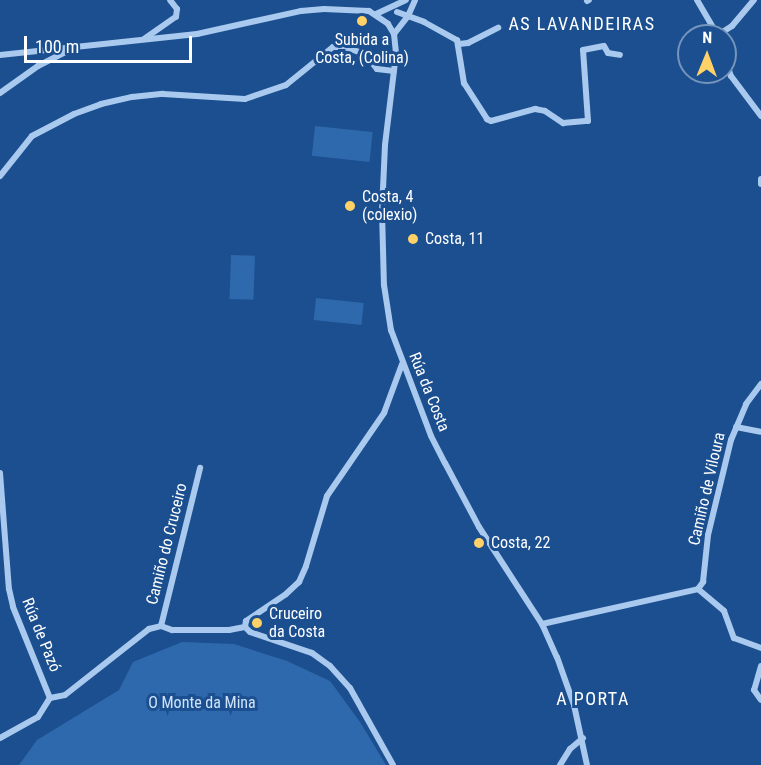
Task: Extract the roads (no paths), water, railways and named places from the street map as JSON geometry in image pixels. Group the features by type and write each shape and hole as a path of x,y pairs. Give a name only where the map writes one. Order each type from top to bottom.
{"street":[{"path":"143,40 176,17 177,9 170,0"},
{"path":"394,34 408,16 415,0"},
{"path":"697,0 711,24"},
{"path":"734,24 754,0"},
{"path":"388,24 405,1"},
{"path":"0,55 215,31 301,11 342,8 359,9 376,14 405,1"},
{"path":"397,12 453,37 459,44 464,84 487,119 491,120 535,109 545,111 563,123 588,122 583,50 604,46 608,53 620,55"},
{"name":"Rúa da Costa","path":"376,14 388,24 394,34 396,54 385,145 383,266 387,309 402,364 431,436 479,527 542,624 568,688 583,738 587,765"},
{"path":"459,44 468,43 498,28"},
{"path":"0,93 38,66 75,47"},
{"path":"0,176 32,136 74,114 101,104 132,96 163,94 245,99 286,85 333,47 344,47 365,54 377,69 394,71"},
{"path":"737,84 761,116"},
{"path":"761,179 761,184"},
{"path":"393,765 350,688 330,666 312,653 250,632 245,627 246,621 300,582 327,495 384,413 402,364"},
{"name":"Camiño de Viloura","path":"698,589 703,582 708,535 736,427 747,404 761,384"},
{"path":"736,427 761,432"},
{"name":"Camiño do Cruceiro","path":"161,626 200,468"},
{"name":"Rúa de Pazó","path":"0,473 9,589 13,607 36,658 50,698"},
{"path":"542,624 698,589 724,611 734,638 761,648"},
{"name":"Camiño do Cruceiro","path":"50,698 65,694 137,636 161,626 172,630 218,630 245,627"},
{"path":"761,666 754,690 761,700"},
{"path":"0,738 38,717 50,698"},
{"path":"560,765 570,749 583,738"}],"place":[{"name":"Subida a Costa, (Colina)","path":"362,21"},
{"name":"Costa, 4 (colexio)","path":"350,206"},
{"name":"Costa, 11","path":"413,239"},
{"name":"Costa, 22","path":"479,543"},
{"name":"Cruceiro da Costa","path":"257,623"}],"district":[{"name":"AS LAVANDEIRAS","path":"582,24"},
{"name":"A PORTA","path":"593,699"}],"park label":[{"name":"O Monte da Mina","path":"202,703"}]}
